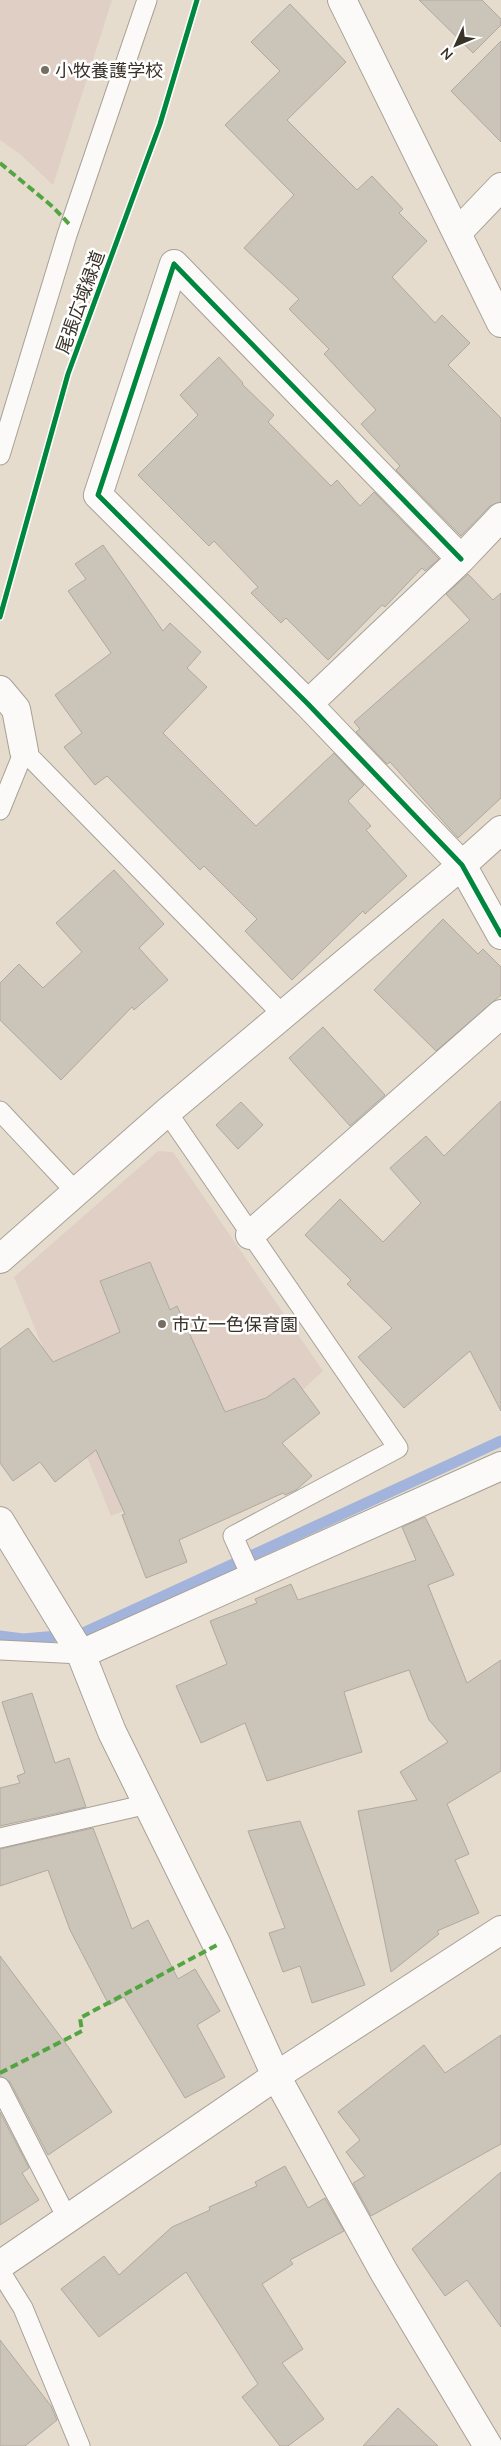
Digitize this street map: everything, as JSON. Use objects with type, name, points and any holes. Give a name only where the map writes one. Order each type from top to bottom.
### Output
[{"type":"street","points":[[342,0],[501,322]]},
{"type":"street","points":[[458,232],[501,187]]},
{"type":"street","points":[[460,559],[174,264],[98,494],[308,704],[462,865],[501,935]]},
{"type":"street","points":[[308,704],[460,559],[501,517]]},
{"type":"street","points":[[0,690],[16,709],[24,751]]},
{"type":"street","points":[[0,1260],[167,1112],[462,865],[501,830]]},
{"type":"street","points":[[250,1235],[501,1014]]},
{"type":"street","points":[[80,1654],[501,1466]]},
{"type":"street","points":[[0,1521],[80,1654],[112,1732],[217,1945],[276,2076],[384,2272],[488,2446]]},
{"type":"street","points":[[0,2265],[276,2076],[501,1930]]},
{"type":"lane","points":[[0,455],[67,235],[147,0]]},
{"type":"lane","points":[[0,810],[24,751],[282,1014]]},
{"type":"lane","points":[[0,1111],[76,1192]]},
{"type":"lane","points":[[167,1112],[398,1448],[233,1536],[252,1578]]},
{"type":"lane","points":[[0,1650],[80,1654]]},
{"type":"lane","points":[[0,1838],[148,1804]]},
{"type":"lane","points":[[0,2087],[67,2218]]},
{"type":"lane","points":[[0,2271],[23,2308],[80,2446]]},
{"type":"shaded area","name":"小牧養護学校","points":[[0,0],[112,0],[53,185],[20,154],[0,140]]},
{"type":"shaded area","name":"市立一色保育園","points":[[158,1151],[173,1152],[323,1371],[244,1444],[172,1491],[111,1516],[14,1277]]},
{"type":"building","points":[[419,0],[482,0],[501,19],[501,25],[473,53]]},
{"type":"building","points":[[290,4],[346,62],[287,120],[357,190],[372,176],[403,209],[399,213],[427,241],[392,277],[435,323],[442,315],[470,343],[448,365],[501,418],[501,502],[490,506],[461,536],[396,470],[400,466],[361,424],[376,410],[324,354],[329,349],[289,309],[299,299],[244,248],[294,195],[225,125],[280,71],[251,42]]},
{"type":"building","points":[[501,41],[501,142],[451,91]]},
{"type":"building","points":[[219,357],[242,384],[274,415],[268,422],[331,486],[337,480],[360,506],[374,492],[439,559],[425,571],[422,568],[385,607],[382,605],[328,660],[286,618],[281,623],[251,593],[258,587],[214,541],[209,546],[138,475],[198,415],[180,395]]},
{"type":"building","points":[[103,545],[163,631],[170,623],[201,652],[187,668],[207,687],[163,733],[256,826],[334,753],[364,785],[348,801],[371,826],[366,830],[407,876],[365,914],[363,911],[292,980],[245,931],[257,919],[204,866],[200,870],[107,776],[95,785],[64,747],[82,733],[55,695],[111,653],[68,591],[86,579],[75,564]]},
{"type":"building","points":[[468,574],[493,600],[501,593],[501,798],[458,838],[390,762],[387,764],[356,732],[360,729],[354,722],[470,620],[446,594]]},
{"type":"building","points":[[114,870],[164,924],[139,948],[168,980],[134,1010],[132,1007],[61,1080],[0,1020],[0,983],[19,964],[43,988],[82,952],[56,923]]},
{"type":"building","points":[[443,919],[478,954],[483,949],[501,967],[501,995],[436,1051],[374,990]]},
{"type":"building","points":[[323,1027],[385,1095],[350,1126],[289,1058]]},
{"type":"building","points":[[501,1101],[501,1411],[470,1351],[404,1408],[358,1357],[392,1328],[347,1284],[351,1280],[305,1235],[340,1199],[383,1242],[421,1203],[390,1168],[426,1136],[444,1156]]},
{"type":"building","points":[[241,1102],[263,1125],[238,1149],[216,1125]]},
{"type":"building","points":[[150,1262],[170,1310],[177,1306],[225,1412],[266,1398],[294,1378],[320,1413],[282,1443],[312,1476],[296,1490],[285,1495],[283,1493],[179,1540],[187,1562],[146,1578],[122,1515],[125,1514],[96,1450],[55,1482],[40,1462],[13,1481],[0,1463],[0,1349],[28,1328],[53,1362],[120,1332],[100,1281]]},
{"type":"building","points":[[425,1517],[454,1575],[428,1585],[467,1683],[501,1660],[501,1771],[447,1804],[469,1854],[455,1860],[479,1913],[437,1931],[439,1934],[391,1972],[358,1811],[417,1800],[400,1772],[448,1742],[429,1720],[409,1670],[344,1692],[362,1752],[267,1781],[245,1723],[201,1743],[176,1686],[227,1664],[210,1621],[257,1603],[255,1599],[291,1584],[298,1600],[416,1560],[402,1527]]},
{"type":"building","points":[[32,1693],[55,1763],[69,1758],[86,1807],[0,1826],[0,1788],[20,1783],[17,1776],[25,1773],[2,1702]]},
{"type":"building","points":[[300,1821],[365,1985],[312,2003],[300,1966],[283,1972],[269,1933],[285,1928],[248,1831]]},
{"type":"building","points":[[93,1828],[132,1929],[148,1920],[178,1979],[195,1969],[220,2011],[197,2025],[225,2077],[185,2098],[124,1997],[109,2005],[70,1930],[48,1870],[0,1886],[0,1849]]},
{"type":"building","points":[[0,1956],[69,2048],[112,2112],[48,2155],[10,2082],[0,2076]]},
{"type":"building","points":[[501,2035],[501,2144],[371,2216],[353,2183],[365,2176],[346,2152],[360,2140],[338,2112],[424,2045],[445,2073]]},
{"type":"building","points":[[0,2112],[29,2168],[22,2173],[39,2200],[0,2225]]},
{"type":"building","points":[[285,2166],[308,2208],[325,2198],[344,2231],[290,2260],[293,2264],[262,2284],[303,2349],[282,2363],[324,2419],[288,2446],[280,2446],[242,2397],[258,2384],[186,2272],[99,2337],[61,2289],[104,2256],[119,2275],[172,2227],[210,2210],[209,2207],[257,2186],[255,2182]]},
{"type":"building","points":[[501,2172],[501,2327],[467,2280],[445,2296],[412,2249]]},
{"type":"building","points":[[0,2340],[51,2406],[57,2420],[25,2446],[0,2446]]},
{"type":"building","points":[[398,2408],[438,2446],[363,2446]]},
{"type":"waterway","points":[[0,1636],[23,1639],[81,1634],[501,1441]]},
{"type":"marked path","points":[[0,163],[53,207],[70,225]]},
{"type":"marked path","points":[[0,2073],[82,2031],[80,2018],[217,1945]]},
{"type":"cycle path","name":"尾張広域緑道","points":[[0,617],[68,374],[160,124],[197,0]]},
{"type":"cycle path","points":[[461,559],[174,264],[98,495],[308,704],[462,865],[501,935]]},
{"type":"place","name":"小牧養護学校","points":[[45,70]]},
{"type":"place","name":"市立一色保育園","points":[[162,1324]]}]
